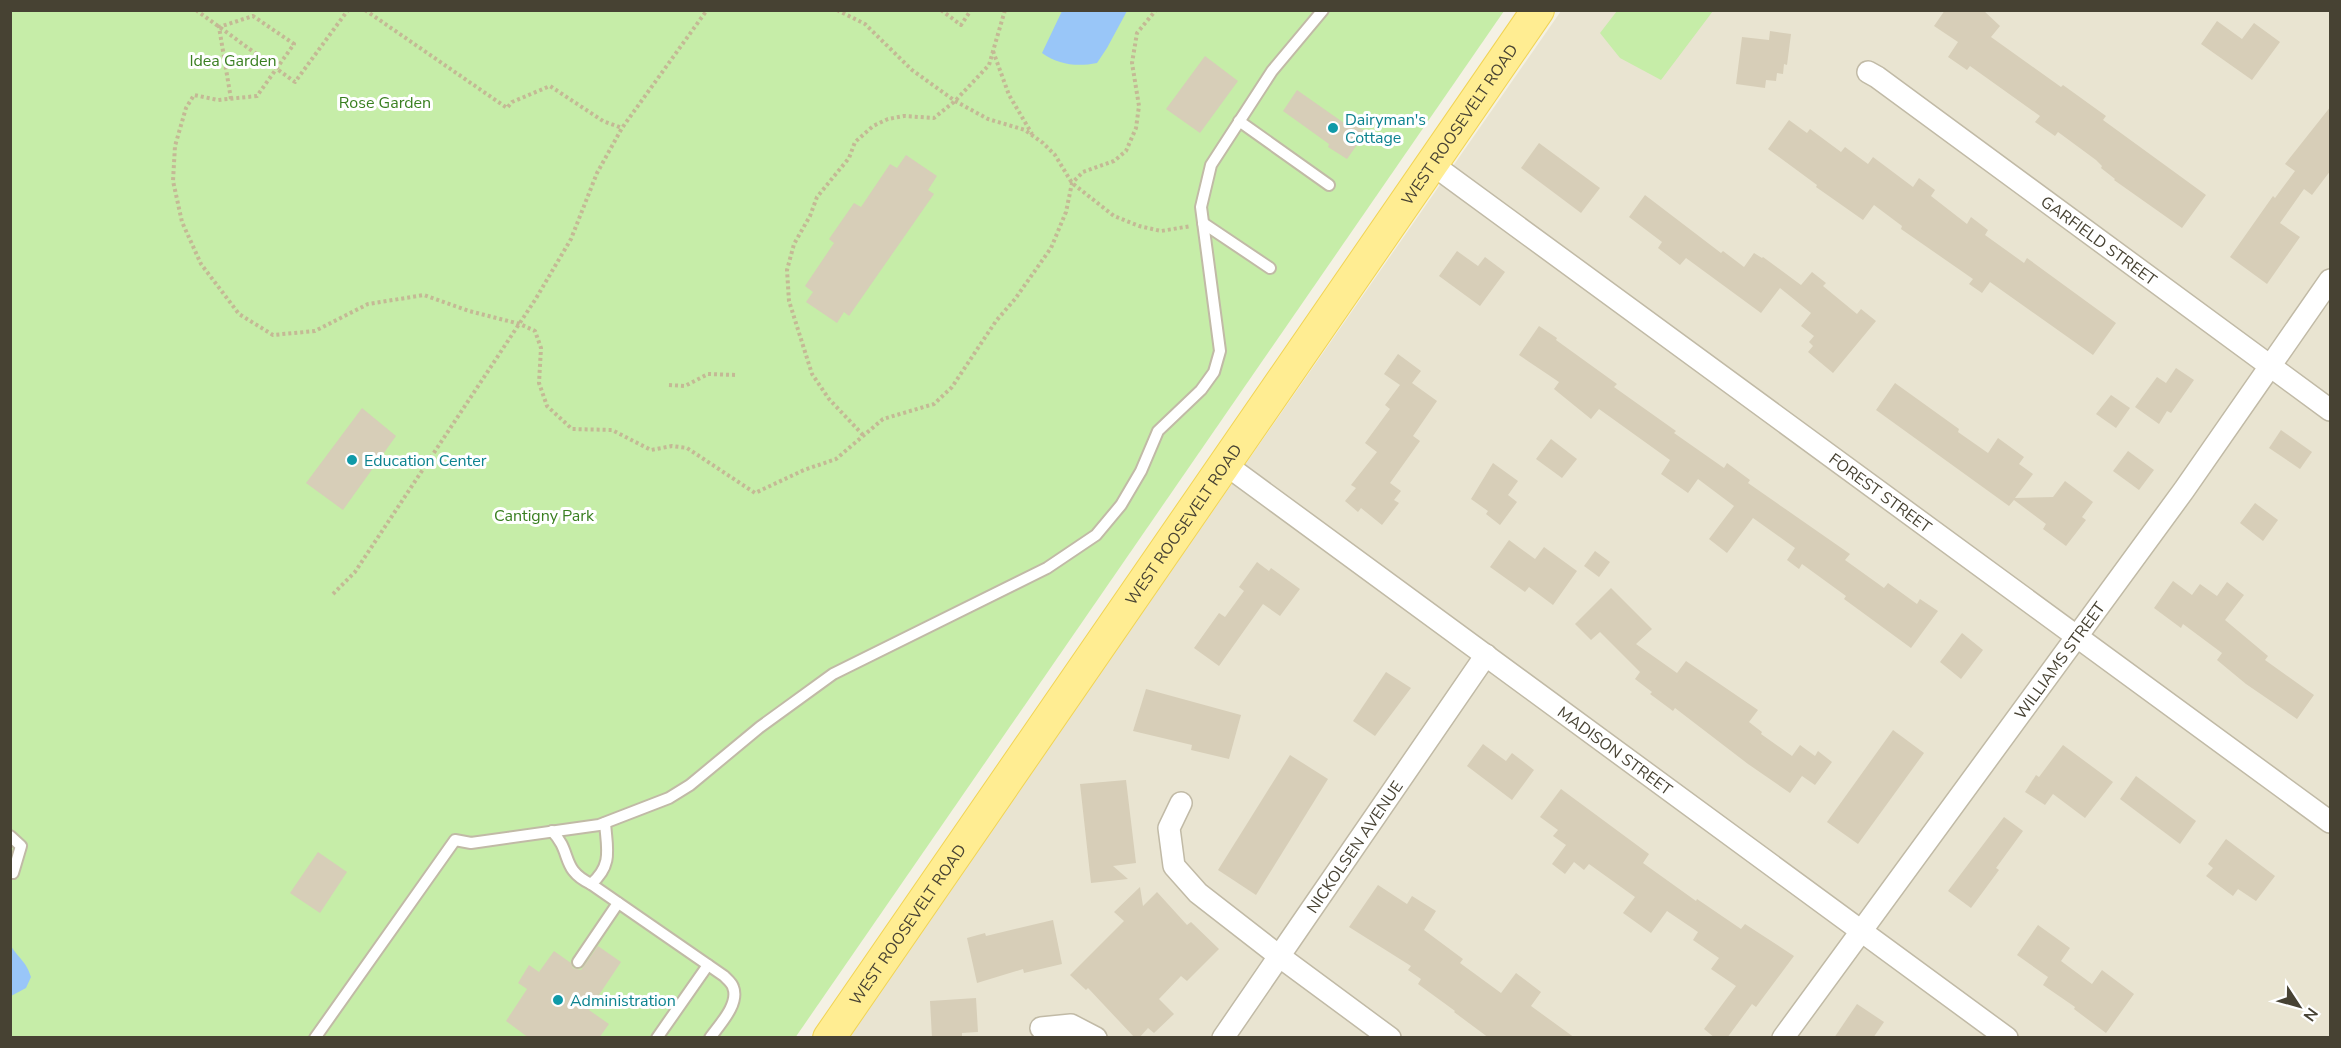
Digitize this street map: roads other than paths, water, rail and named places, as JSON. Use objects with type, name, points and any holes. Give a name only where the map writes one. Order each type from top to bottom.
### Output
[{"type":"main road","name":"WEST ROOSEVELT ROAD","points":[[829,1038],[1538,10]]},
{"type":"street","name":"GARFIELD STREET","points":[[1868,72],[2331,410]]},
{"type":"street","name":"FOREST STREET","points":[[1432,164],[2331,822]]},
{"type":"street","name":"WILLIAMS STREET","points":[[1783,1038],[2184,489],[2331,280]]},
{"type":"street","name":"MADISON STREET","points":[[1225,464],[2007,1038]]},
{"type":"street","name":"NICKOLSEN AVENUE","points":[[1223,1038],[1486,656]]},
{"type":"street","points":[[1181,803],[1169,828],[1174,866],[1198,893],[1390,1038]]},
{"type":"street","points":[[1041,1028],[1071,1025],[1096,1038]]},
{"type":"lane","points":[[315,1038],[454,840],[471,843],[605,823],[669,798],[690,785],[760,727],[833,674],[1047,567],[1096,535],[1126,496],[1141,471],[1158,431],[1201,390],[1215,372],[1220,351],[1201,207],[1211,165],[1272,70],[1323,10]]},
{"type":"lane","points":[[1239,121],[1329,185]]},
{"type":"lane","points":[[1203,222],[1270,268]]},
{"type":"lane","points":[[591,884],[600,876],[605,867],[608,842],[605,823]]},
{"type":"lane","points":[[552,831],[562,841],[570,868],[578,878],[591,884],[724,976],[733,986],[735,996],[732,1007],[710,1038]]},
{"type":"lane","points":[[10,836],[21,846],[13,873]]},
{"type":"lane","points":[[578,962],[618,903]]},
{"type":"lane","points":[[657,1038],[708,965]]},
{"type":"water","points":[[1062,10],[1127,11],[1097,63],[1082,65],[1068,64],[1042,53]]},
{"type":"water","points":[[11,946],[25,964],[31,977],[26,988],[11,996]]},
{"type":"place","name":"Dairyman's Cottage","points":[[1333,128]]},
{"type":"place","name":"Education Center","points":[[352,460]]},
{"type":"place","name":"Administration","points":[[558,1000]]},
{"type":"park label","name":"Idea Garden","points":[[233,60]]},
{"type":"park label","name":"Rose Garden","points":[[385,102]]},
{"type":"park label","name":"Cantigny Park","points":[[544,515]]}]
